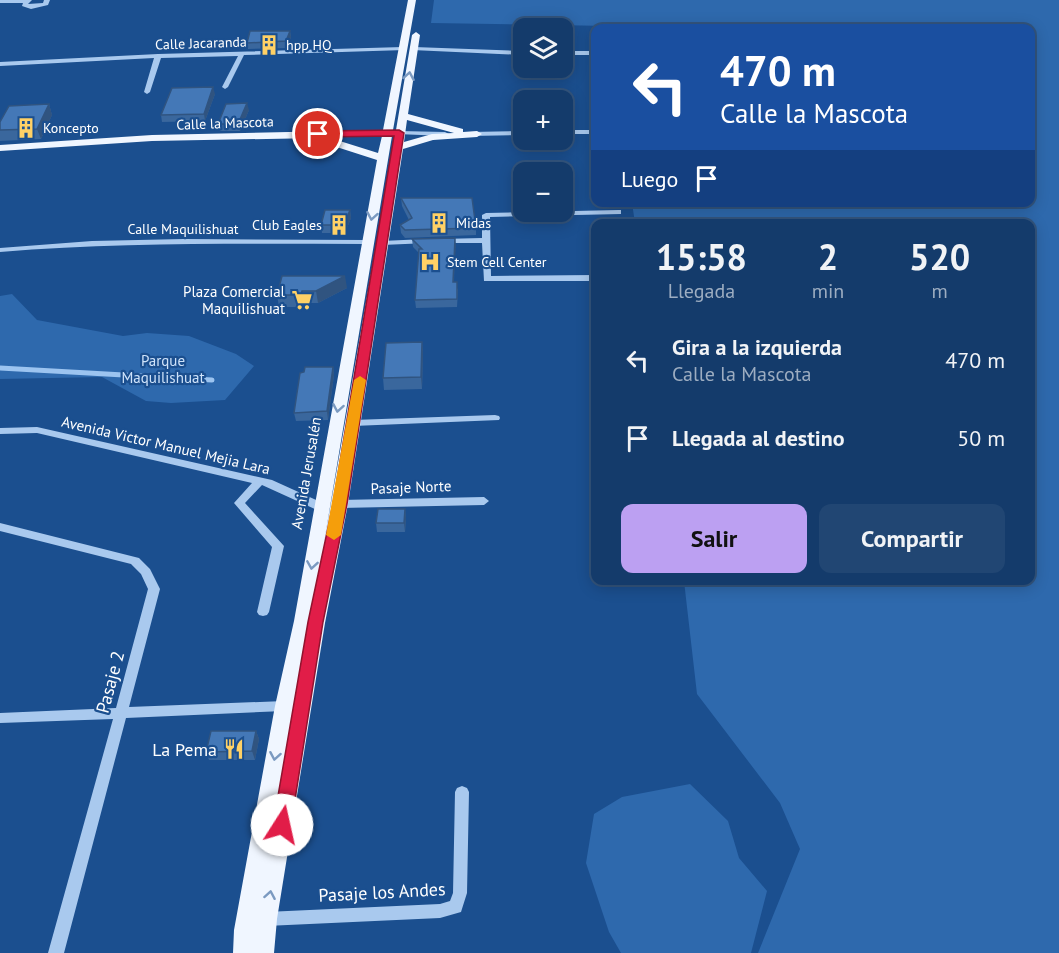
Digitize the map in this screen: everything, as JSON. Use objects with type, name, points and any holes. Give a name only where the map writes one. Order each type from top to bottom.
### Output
[{"type":"main road","name":"Avenida Jerusalén","points":[[240,953],[284,706],[303,621],[321,507],[375,242],[412,0]]},
{"type":"main road","name":"Avenida Jerusalén","points":[[263,953],[266,919],[316,622],[340,504],[353,423],[375,242],[382,158],[402,115],[418,26]]},
{"type":"main road","points":[[402,115],[477,134]]},
{"type":"main road","name":"Calle la Mascota","points":[[0,148],[152,138],[393,133],[432,137],[477,134]]},
{"type":"main road","points":[[295,134],[328,140],[382,158]]},
{"type":"street","points":[[28,0],[24,5],[31,7],[43,5],[47,0]]},
{"type":"street","points":[[0,1],[28,0]]},
{"type":"street","name":"Calle Jacaranda","points":[[0,64],[158,56],[404,49]]},
{"type":"street","points":[[414,49],[513,53]]},
{"type":"street","points":[[225,87],[242,53]]},
{"type":"street","points":[[573,53],[591,53]]},
{"type":"street","points":[[147,92],[158,56]]},
{"type":"street","points":[[573,132],[591,132]]},
{"type":"street","points":[[477,134],[513,133]]},
{"type":"street","points":[[591,278],[487,279],[486,215],[618,212]]},
{"type":"street","name":"Calle Maquilishuat","points":[[0,250],[115,243],[486,240]]},
{"type":"street","points":[[353,423],[495,418]]},
{"type":"street","name":"Avenida Victor Manuel Mejia Lara","points":[[0,431],[37,430],[272,484],[321,507]]},
{"type":"street","points":[[260,482],[239,503],[278,546],[263,612]]},
{"type":"street","name":"Pasaje Norte","points":[[340,504],[484,501]]},
{"type":"street","name":"Pasaje 2","points":[[0,527],[135,561],[146,572],[154,589],[56,953]]},
{"type":"street","points":[[0,718],[284,706]]},
{"type":"street","name":"Pasaje los Andes","points":[[266,919],[440,911],[456,907],[460,892],[462,792]]},
{"type":"green space","points":[[434,0],[1059,0],[1059,953],[758,953],[800,849],[780,803],[697,694],[684,585],[1035,585],[1035,219],[634,219],[633,207],[1035,207],[1035,24],[591,26],[573,25],[573,18],[513,18],[513,24],[431,23]]},
{"type":"green space","name":"Parque Maquilishuat","points":[[12,294],[37,320],[123,336],[147,333],[189,336],[236,354],[254,366],[225,400],[171,403],[146,401],[102,377],[0,379],[0,296]]},
{"type":"green space","points":[[690,784],[728,821],[739,858],[767,891],[751,953],[621,953],[609,932],[586,863],[594,814],[622,797]]},
{"type":"building","points":[[250,31],[290,31],[286,41],[247,43]]},
{"type":"building","points":[[213,87],[204,114],[161,115],[172,88]]},
{"type":"building","points":[[247,103],[238,124],[218,124],[226,104]]},
{"type":"building","points":[[49,104],[37,129],[0,130],[0,122],[9,106]]},
{"type":"building","points":[[401,198],[472,198],[476,228],[405,230],[400,225],[412,218]]},
{"type":"building","points":[[325,210],[350,210],[344,225],[321,225]]},
{"type":"building","points":[[455,238],[453,282],[457,282],[457,299],[415,300],[419,249],[422,249],[412,239]]},
{"type":"building","points":[[282,276],[345,276],[316,291],[302,291],[301,295],[277,295]]},
{"type":"building","points":[[422,342],[421,377],[383,378],[386,343]]},
{"type":"building","points":[[305,367],[333,367],[327,411],[294,413],[300,373],[304,372]]},
{"type":"building","points":[[378,509],[405,509],[404,523],[376,523]]},
{"type":"building","points":[[211,731],[256,731],[252,751],[206,752]]},
{"type":"waterway","points":[[0,368],[212,380]]},
{"type":"slow traffic","points":[[334,535],[360,380]]},
{"type":"place","name":"hpp HQ","points":[[269,45]]},
{"type":"place","name":"Koncepto","points":[[26,128]]},
{"type":"place","name":"Midas","points":[[439,223]]},
{"type":"place","name":"Club Eagles","points":[[339,225]]},
{"type":"place","name":"Stem Cell Center","points":[[430,262]]},
{"type":"place","name":"Plaza Comercial Maquilishuat","points":[[302,300]]},
{"type":"place","name":"La Pema","points":[[234,749]]},
{"type":"route","points":[[282,825],[316,622],[340,504],[399,133],[318,134]]}]
